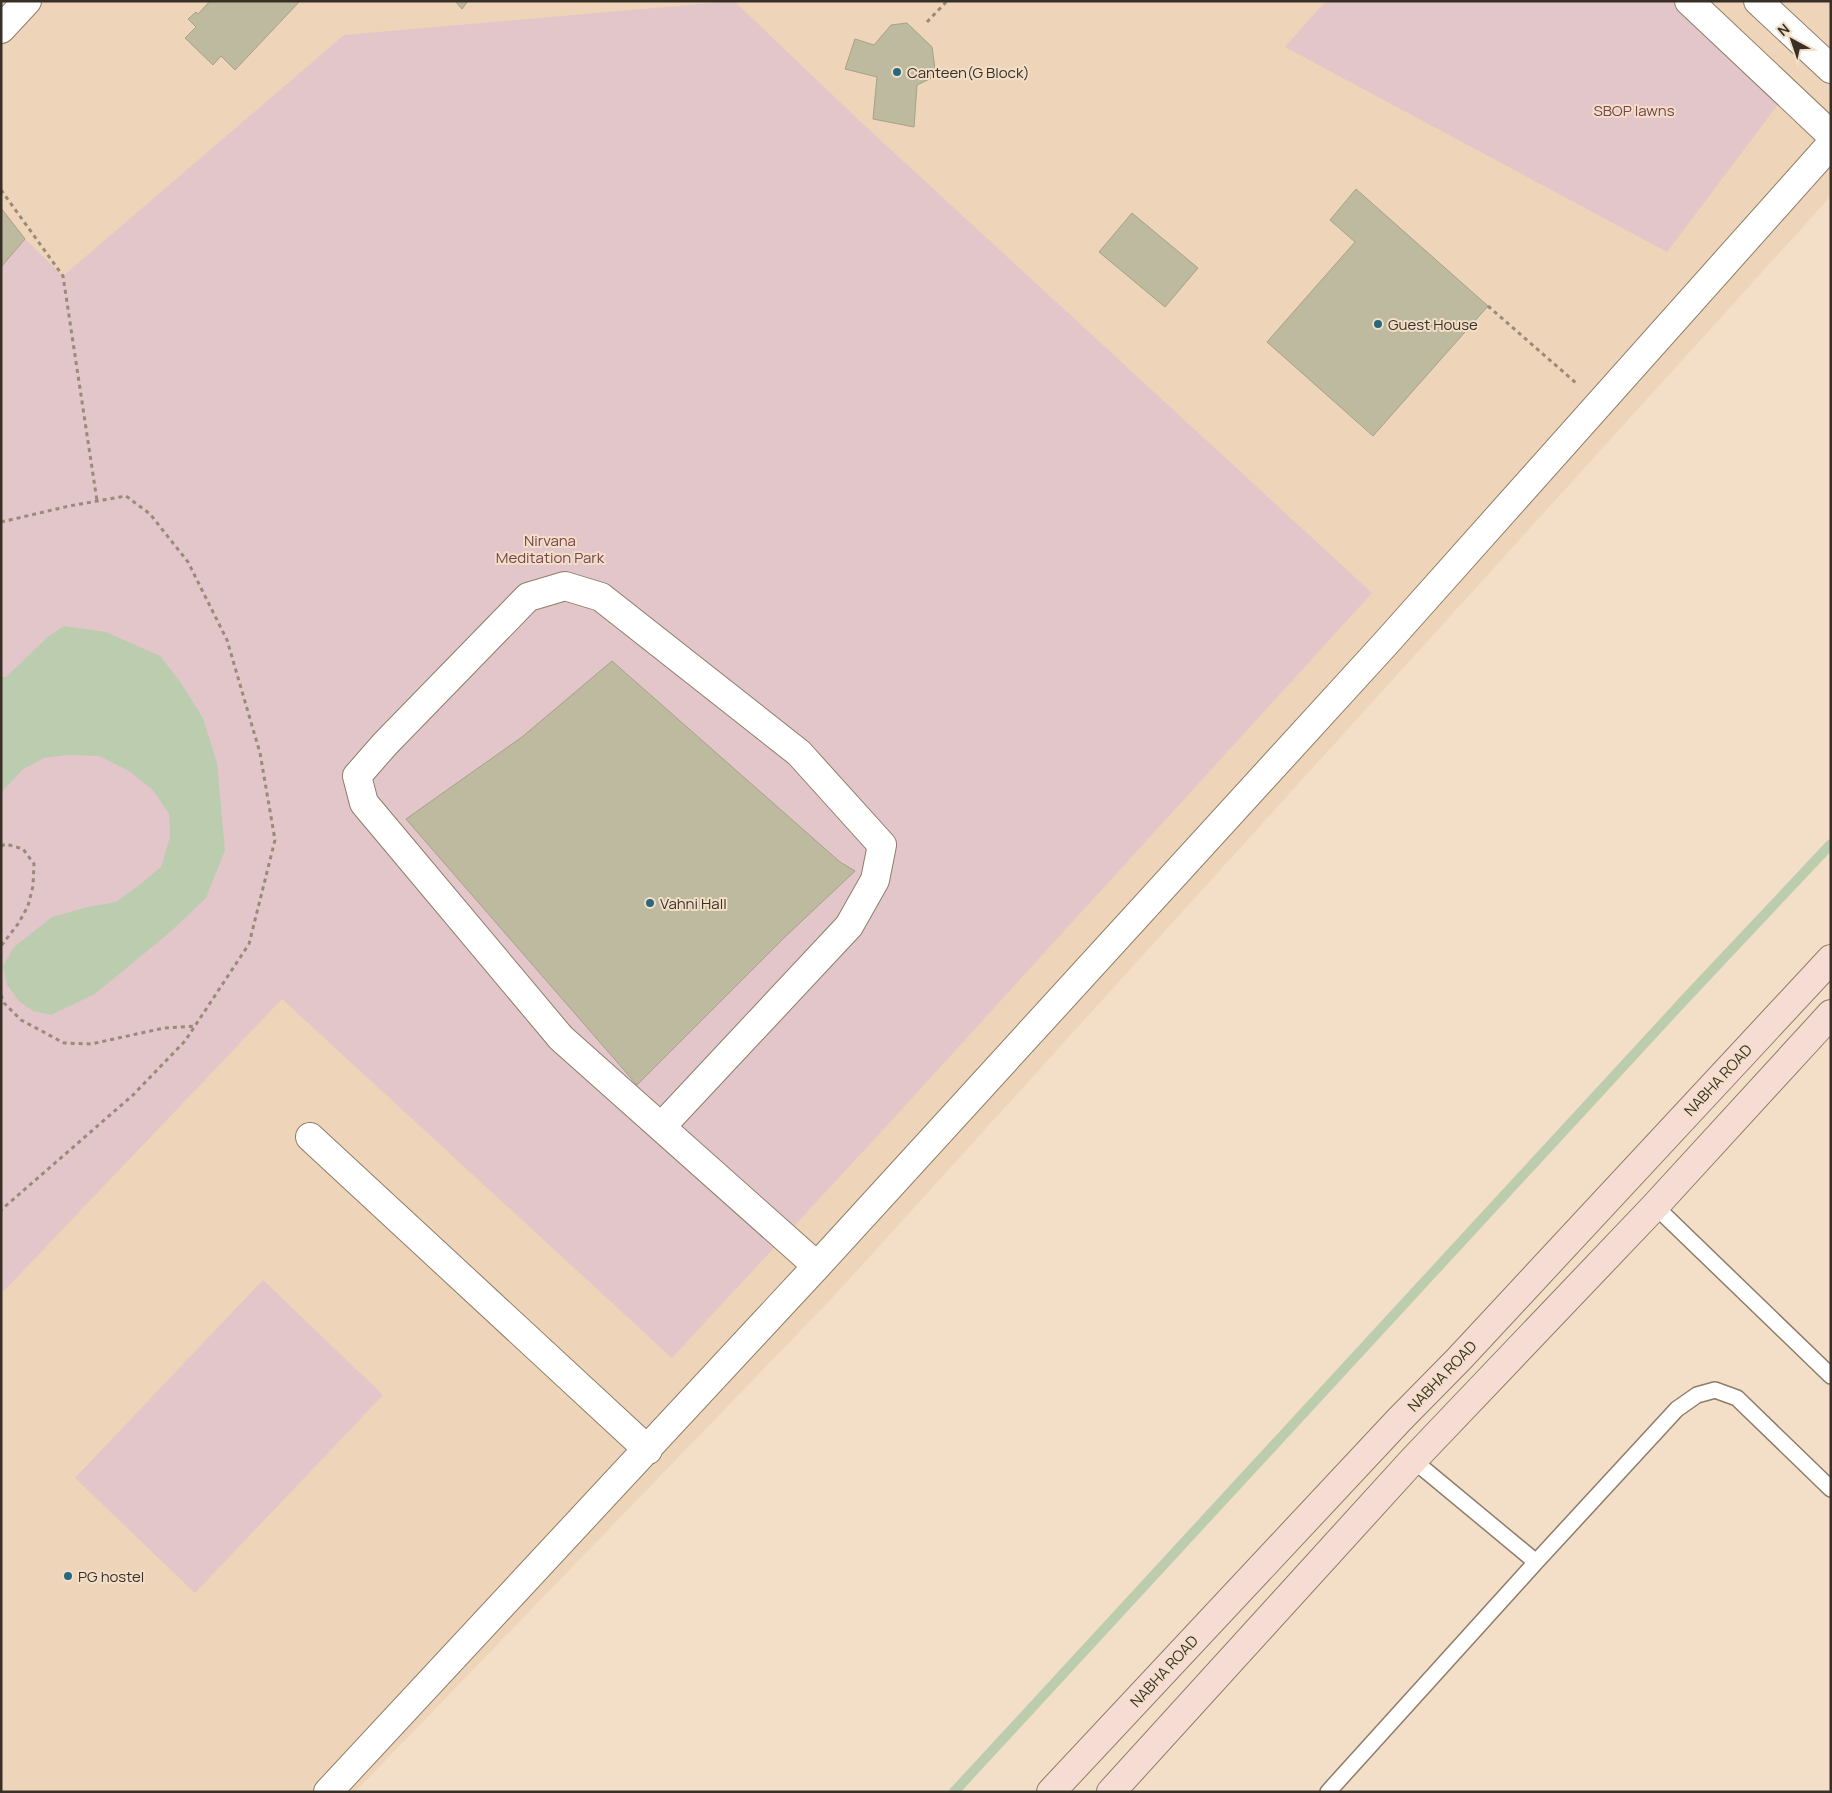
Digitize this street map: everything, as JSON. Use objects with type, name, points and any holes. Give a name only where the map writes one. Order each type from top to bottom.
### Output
[{"type":"main road","name":"NABHA ROAD","points":[[1052,1792],[1386,1434],[1459,1359],[1831,959]]},
{"type":"main road","points":[[1111,1792],[1413,1460],[1655,1206],[1831,1014]]},
{"type":"street","points":[[1,29],[27,1]]},
{"type":"street","points":[[1689,1],[1831,135]]},
{"type":"street","points":[[1758,1],[1831,69]]},
{"type":"street","points":[[328,1792],[648,1450],[1386,643],[1831,144]]},
{"type":"street","points":[[661,1127],[849,926],[875,880],[882,845],[799,753],[601,597],[565,586],[528,597],[385,744],[357,776],[364,803],[561,1038],[817,1266]]},
{"type":"street","points":[[310,1137],[648,1450]]},
{"type":"lane","points":[[1655,1206],[1831,1376]]},
{"type":"lane","points":[[1328,1792],[1536,1562],[1677,1410],[1697,1395],[1715,1390],[1737,1398],[1831,1488]]},
{"type":"lane","points":[[1413,1460],[1536,1562]]},
{"type":"path","points":[[927,22],[947,1]]},
{"type":"path","points":[[1,190],[63,276],[97,501]]},
{"type":"path","points":[[1488,306],[1599,404]]},
{"type":"path","points":[[1,522],[69,506],[126,496],[150,514],[188,562],[227,640],[260,753],[275,840],[249,944],[186,1042],[133,1095],[1,1210]]},
{"type":"path","points":[[1,846],[6,844],[23,848],[34,864],[33,886],[28,906],[18,924],[1,946]]},
{"type":"path","points":[[1,995],[4,1003],[21,1020],[64,1043],[91,1044],[164,1028],[196,1026]]},
{"type":"shaded area","points":[[1,1],[1831,1],[1831,196],[835,1295],[355,1792],[1,1792]]},
{"type":"shaded area","points":[[64,626],[106,632],[160,656],[181,683],[203,718],[217,763],[225,850],[206,898],[170,932],[95,994],[51,1015],[33,1011],[19,1001],[7,985],[3,966],[14,947],[52,917],[88,907],[116,902],[161,867],[170,837],[169,814],[153,790],[129,771],[99,756],[68,755],[44,758],[22,770],[1,793],[1,677],[6,677],[50,635]]},
{"type":"green space","name":"Nirvana Meditation Park","points":[[734,1],[864,125],[1372,593],[892,1120],[672,1358],[282,999],[1,1294],[1,267],[25,239],[63,276],[344,35]]},
{"type":"green space","name":"SBOP lawns","points":[[1326,1],[1676,1],[1782,99],[1667,252],[1285,47]]},
{"type":"green space","points":[[263,1280],[383,1395],[195,1593],[75,1478]]},
{"type":"building","points":[[210,1],[300,1],[235,70],[221,56],[213,65],[185,38],[196,27],[188,19],[196,12],[198,14]]},
{"type":"building","points":[[455,1],[468,1],[462,9]]},
{"type":"building","name":"Canteen(G Block)","points":[[907,23],[932,47],[936,76],[917,85],[914,127],[873,119],[877,77],[845,69],[855,39],[874,45],[891,25]]},
{"type":"building","name":"Guest House","points":[[1356,189],[1488,306],[1373,436],[1267,342],[1355,242],[1330,220]]},
{"type":"building","points":[[1,208],[25,239],[1,267]]},
{"type":"building","points":[[1132,213],[1198,268],[1165,307],[1099,252]]},
{"type":"building","name":"Vahni Hall","points":[[612,661],[840,862],[855,871],[787,935],[637,1085],[406,819],[522,737]]},
{"type":"waterway","points":[[954,1792],[1687,997],[1831,844]]},
{"type":"place","name":"Canteen(G Block)","points":[[897,72]]},
{"type":"place","name":"Guest House","points":[[1378,324]]},
{"type":"place","name":"Vahni Hall","points":[[650,903]]},
{"type":"place","name":"PG hostel","points":[[68,1576]]}]
